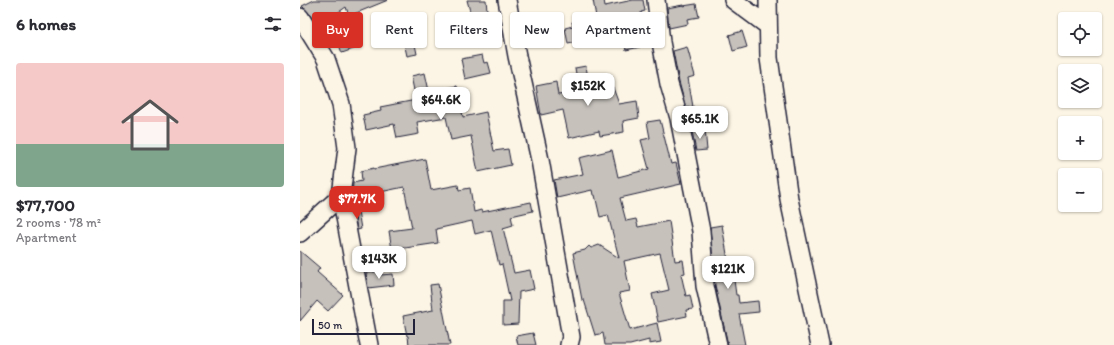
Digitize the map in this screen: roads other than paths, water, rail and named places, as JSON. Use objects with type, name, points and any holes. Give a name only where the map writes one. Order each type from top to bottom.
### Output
[{"type":"street","points":[[506,0],[541,167],[572,336],[569,345]]},
{"type":"street","points":[[656,0],[661,42],[669,84],[679,118],[701,231],[705,286],[718,345]]},
{"type":"street","points":[[733,0],[768,26]]},
{"type":"street","points":[[768,0],[769,58],[789,199],[820,345]]},
{"type":"street","points":[[300,17],[326,59],[341,104],[347,148],[341,196],[369,345]]},
{"type":"street","points":[[300,232],[341,196]]}]
